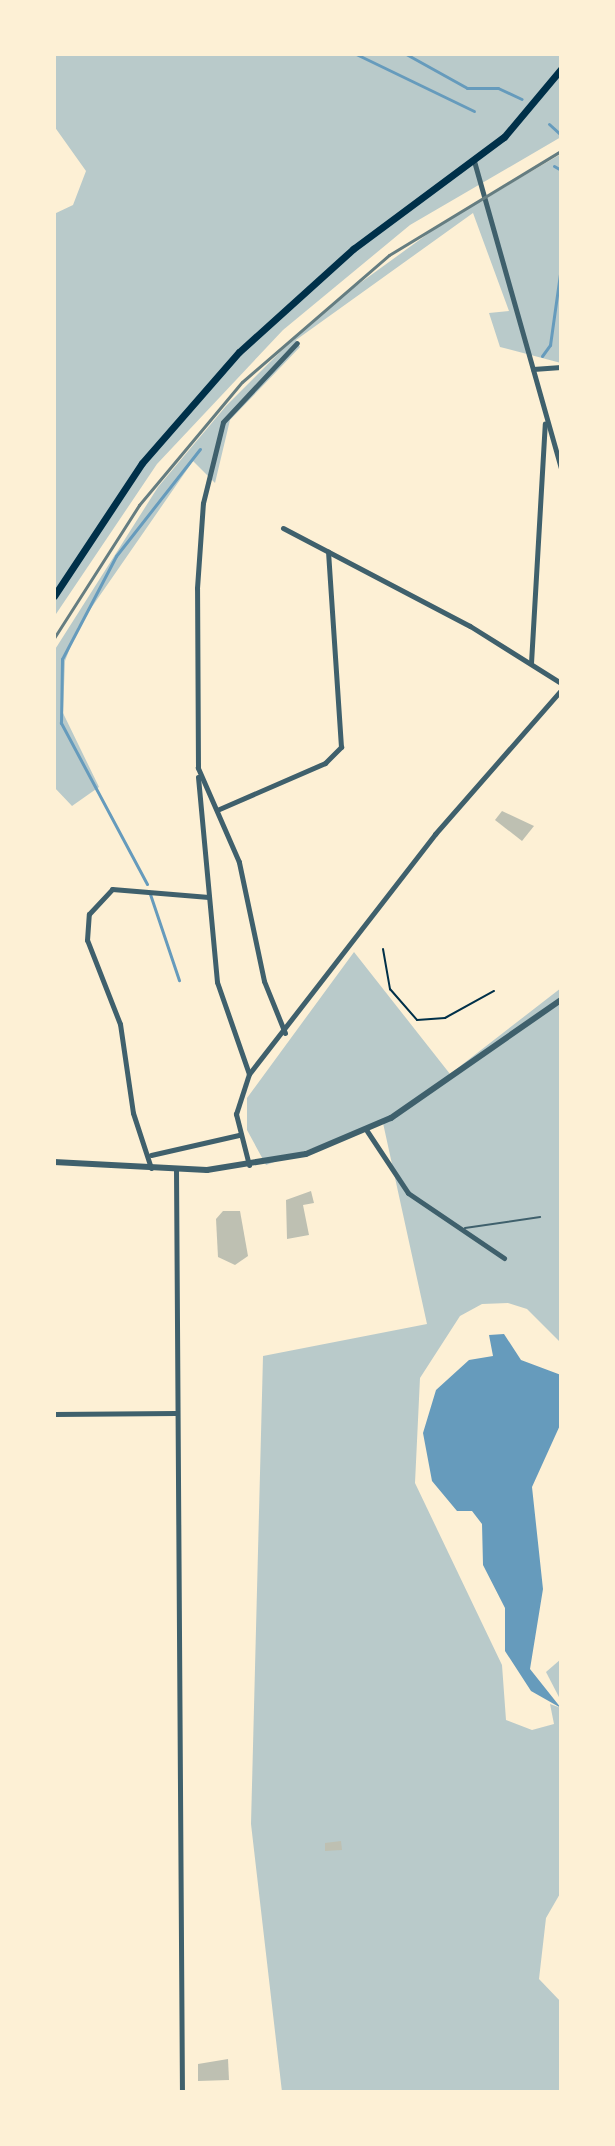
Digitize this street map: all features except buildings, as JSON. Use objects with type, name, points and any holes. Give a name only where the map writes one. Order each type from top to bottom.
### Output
[{"type":"main road","points":[[54,596],[142,463],[239,352],[353,249],[474,161],[524,118],[561,69]]},
{"type":"street","points":[[474,161],[561,469]]},
{"type":"street","points":[[249,1074],[222,1010],[209,897],[198,768],[199,548],[217,439],[246,391],[297,343]]},
{"type":"street","points":[[533,369],[561,367]]},
{"type":"street","points":[[531,663],[546,418]]},
{"type":"street","points":[[283,528],[531,663],[561,683]]},
{"type":"street","points":[[217,810],[325,763],[341,747],[328,551]]},
{"type":"street","points":[[250,1166],[239,1135],[236,1114],[249,1074],[285,1033],[435,834],[561,690]]},
{"type":"street","points":[[198,768],[242,872],[264,981],[285,1033]]},
{"type":"street","points":[[151,1168],[151,1155],[133,1113],[120,1024],[87,940],[89,914],[112,889],[209,897]]},
{"type":"street","points":[[54,1162],[176,1169],[250,1166],[367,1131],[561,1000]]},
{"type":"street","points":[[367,1131],[408,1193],[456,1230],[504,1258]]},
{"type":"street","points":[[151,1155],[239,1135]]},
{"type":"street","points":[[176,1169],[182,2092]]},
{"type":"street","points":[[54,1414],[176,1413]]},
{"type":"lane","points":[[456,1230],[540,1217]]},
{"type":"path","points":[[383,949],[390,989],[417,1020],[445,1018],[494,991]]},
{"type":"shaded area","points":[[54,54],[561,54],[561,137],[410,225],[283,330],[157,464],[54,617],[54,214],[73,205],[86,171],[54,126]]},
{"type":"shaded area","points":[[561,154],[561,363],[500,347],[489,313],[509,311],[473,213],[296,340],[300,347],[230,420],[215,483],[193,461],[78,627],[65,661],[63,713],[99,787],[72,806],[54,787],[54,651],[158,487],[226,406],[293,339],[349,291],[440,225]]},
{"type":"shaded area","points":[[354,952],[450,1074],[561,988],[561,1343],[527,1309],[508,1303],[482,1304],[460,1316],[420,1378],[415,1483],[502,1665],[506,1720],[532,1730],[554,1724],[550,1704],[561,1708],[561,1892],[546,1918],[539,1979],[561,2002],[561,2092],[282,2092],[251,1824],[263,1356],[427,1324],[383,1123],[266,1165],[247,1130],[247,1098]]},
{"type":"shaded area","points":[[561,1659],[561,1701],[546,1672]]},
{"type":"water","points":[[504,1334],[521,1360],[561,1375],[561,1423],[532,1487],[543,1589],[530,1669],[561,1708],[531,1691],[505,1651],[505,1608],[483,1565],[482,1524],[472,1511],[457,1511],[432,1481],[423,1433],[436,1390],[469,1360],[493,1356],[489,1335]]},
{"type":"waterway","points":[[356,54],[474,111]]},
{"type":"waterway","points":[[406,54],[467,88],[498,88],[522,99]]},
{"type":"waterway","points":[[549,124],[560,134]]},
{"type":"waterway","points":[[554,166],[561,170]]},
{"type":"waterway","points":[[542,356],[550,345],[561,267]]},
{"type":"waterway","points":[[147,884],[61,723],[62,659],[116,556],[200,449]]},
{"type":"waterway","points":[[150,894],[179,980]]},
{"type":"railway","points":[[54,638],[139,505],[242,382],[389,255],[561,151]]}]
